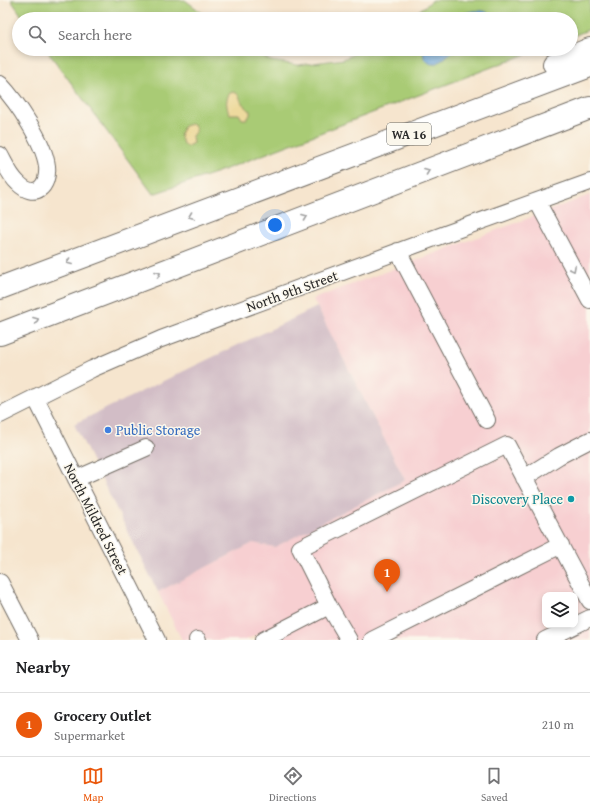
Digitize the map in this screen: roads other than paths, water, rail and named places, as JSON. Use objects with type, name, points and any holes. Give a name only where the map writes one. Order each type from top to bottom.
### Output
[{"type":"highway","points":[[578,54],[590,49]]},
{"type":"highway","points":[[228,202],[573,56]]},
{"type":"highway","name":"WA 16","points":[[0,288],[590,66]]},
{"type":"highway","points":[[0,334],[590,108]]},
{"type":"street","points":[[0,84],[16,103],[41,146],[47,169],[44,186],[36,191],[19,185],[0,155]]},
{"type":"street","name":"North 9th Street","points":[[0,414],[92,369],[161,340],[590,182]]},
{"type":"street","points":[[537,201],[590,300]]},
{"type":"street","points":[[398,252],[487,420]]},
{"type":"street","name":"North Mildred Street","points":[[35,397],[157,640]]},
{"type":"street","points":[[524,478],[559,456],[590,440]]},
{"type":"street","points":[[349,640],[329,606],[300,548],[507,445],[590,601]]},
{"type":"street","points":[[76,479],[146,448]]},
{"type":"street","points":[[372,640],[561,545]]},
{"type":"street","points":[[0,582],[30,640]]},
{"type":"street","points":[[263,640],[329,606]]},
{"type":"street","points":[[545,640],[590,618]]},
{"type":"water","points":[[482,11],[487,12],[469,12]]},
{"type":"water","points":[[424,56],[447,56],[440,62],[433,64],[425,59]]},
{"type":"place","name":"Public Storage","points":[[108,430]]},
{"type":"place","name":"Discovery Place","points":[[571,499]]},
{"type":"place","name":"Grocery Outlet","points":[[387,592]]}]
